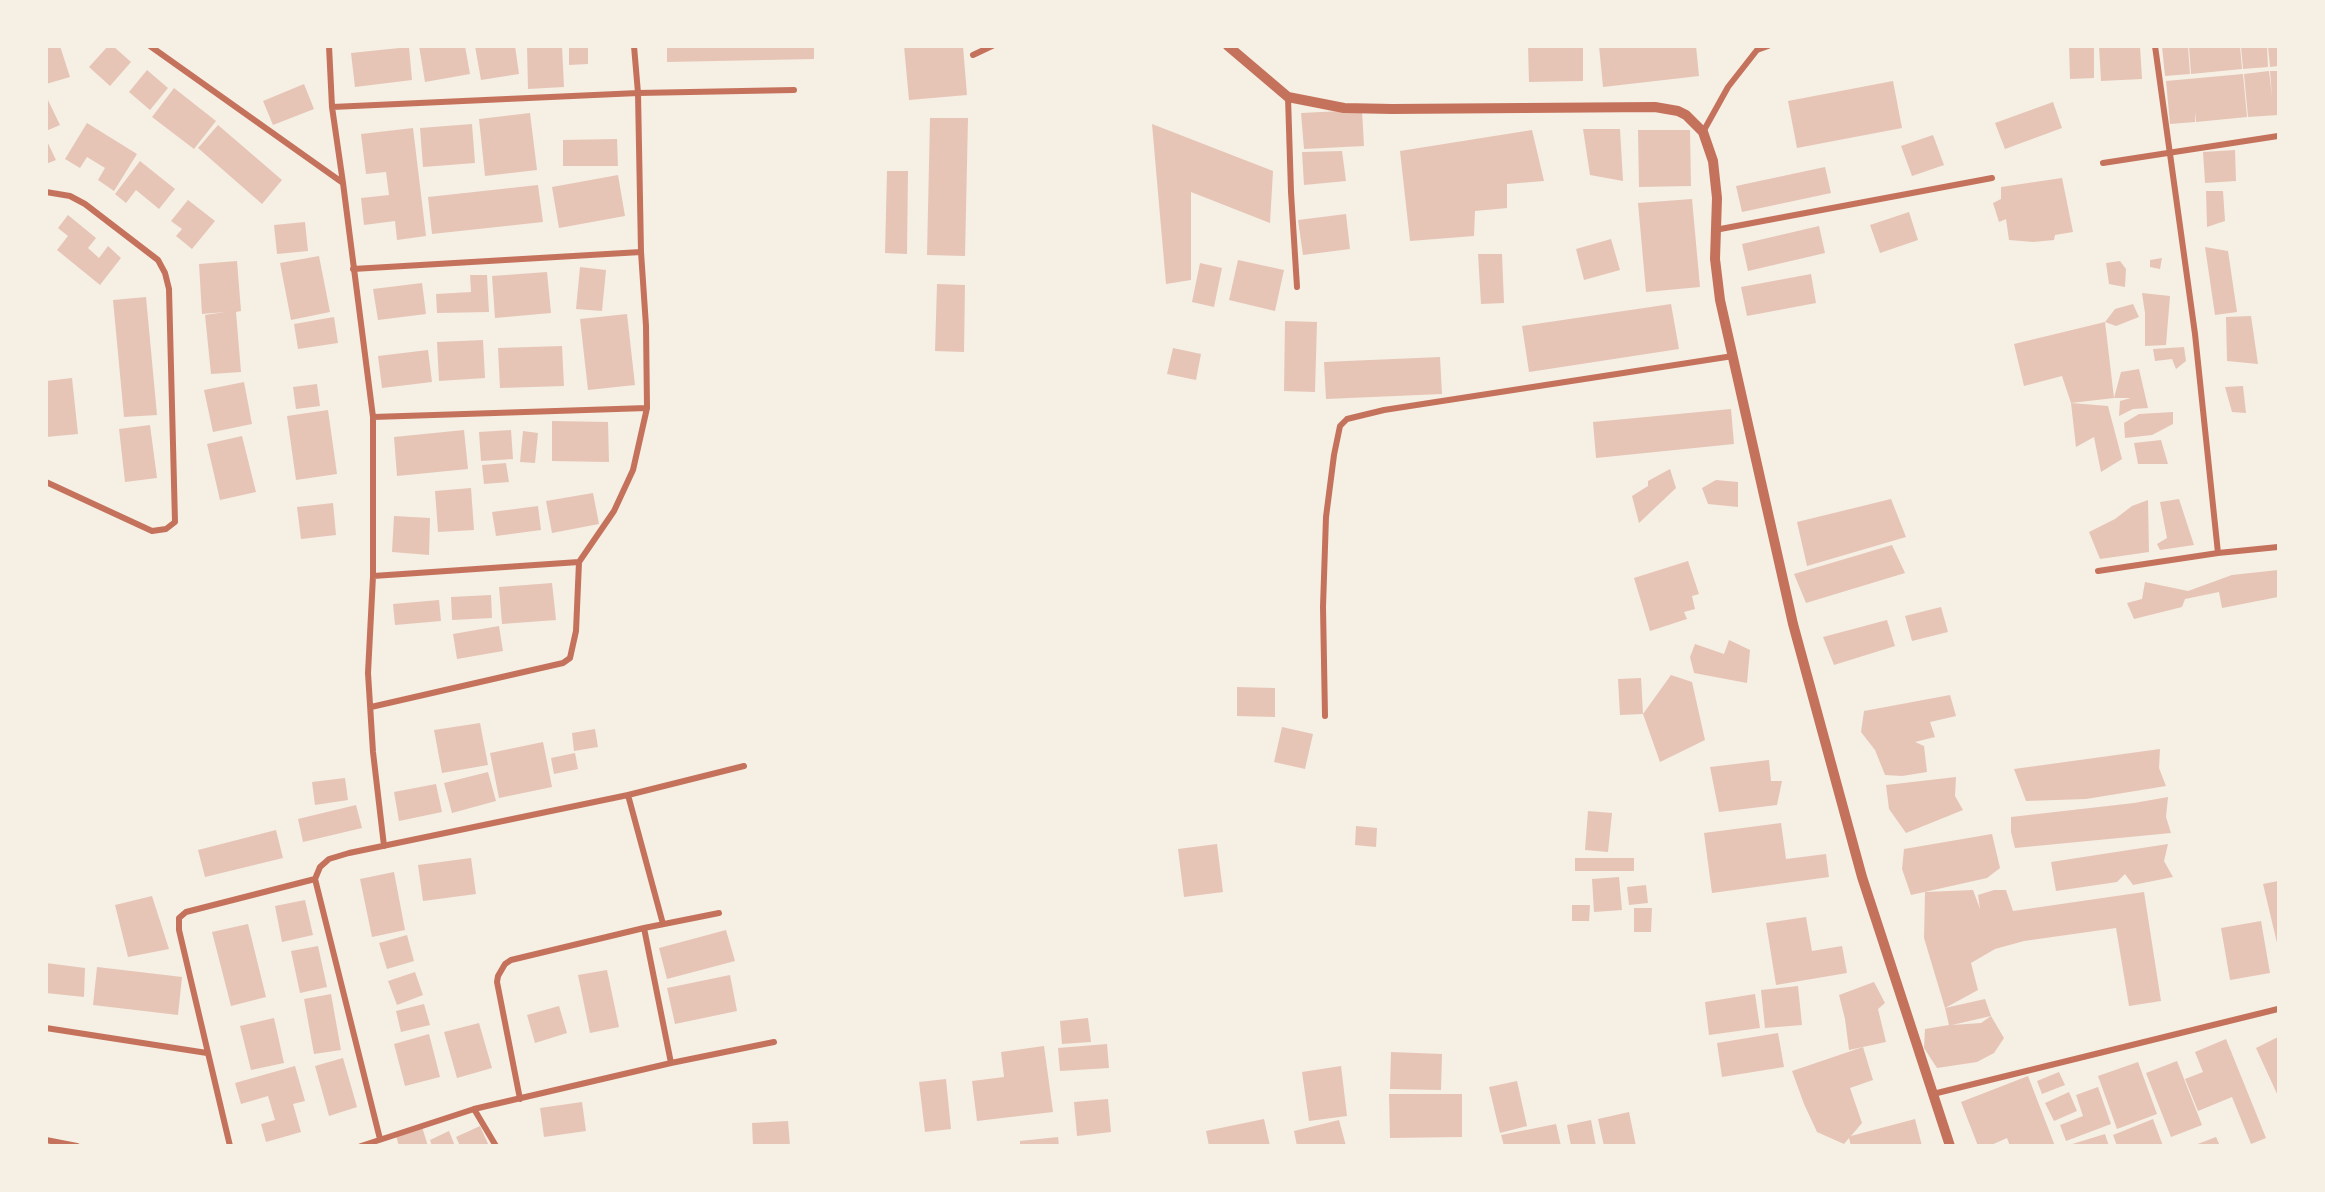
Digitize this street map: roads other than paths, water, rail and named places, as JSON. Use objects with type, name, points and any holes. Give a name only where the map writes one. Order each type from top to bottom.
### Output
[{"type":"street","points":[[150,46],[343,183]]},
{"type":"street","points":[[329,46],[332,107],[373,417],[373,576],[368,673],[373,752],[384,846]]},
{"type":"street","points":[[371,706],[563,663],[570,658],[573,650],[579,562],[614,511],[633,470],[646,408],[646,326],[641,252],[638,93],[634,46]]},
{"type":"street","points":[[973,55],[992,46]]},
{"type":"street","points":[[1228,46],[1288,97],[1344,108],[1392,110],[1655,106],[1686,115],[1703,132],[1713,161],[1717,198],[1714,231],[1720,300],[1793,624],[1862,877],[1950,1146]]},
{"type":"street","points":[[1703,132],[1728,87],[1757,48],[1768,46]]},
{"type":"street","points":[[2155,46],[2195,334],[2218,553]]},
{"type":"street","points":[[332,107],[638,93],[794,90]]},
{"type":"street","points":[[1288,97],[1297,287]]},
{"type":"street","points":[[2103,163],[2278,136]]},
{"type":"street","points":[[1714,231],[1992,178]]},
{"type":"street","points":[[46,192],[70,196],[85,204],[158,260],[165,273],[169,289],[175,522],[166,529],[152,531],[46,482]]},
{"type":"street","points":[[353,269],[641,252]]},
{"type":"street","points":[[1325,716],[1323,607],[1326,516],[1340,426],[1347,419],[1384,410],[1733,356]]},
{"type":"street","points":[[373,417],[646,408]]},
{"type":"street","points":[[2098,571],[2218,553],[2278,547]]},
{"type":"street","points":[[373,576],[579,562]]},
{"type":"street","points":[[380,1139],[315,879],[320,867],[329,860],[384,846],[628,795],[744,766]]},
{"type":"street","points":[[628,795],[663,924]]},
{"type":"street","points":[[230,1146],[179,930],[179,918],[186,912],[315,879]]},
{"type":"street","points":[[520,1099],[497,982],[501,970],[511,960],[644,928],[719,914]]},
{"type":"street","points":[[644,928],[670,1063]]},
{"type":"street","points":[[1933,1094],[2278,1009]]},
{"type":"street","points":[[46,1028],[207,1053]]},
{"type":"street","points":[[361,1146],[474,1109],[670,1063],[774,1042]]},
{"type":"street","points":[[474,1109],[496,1146]]},
{"type":"street","points":[[46,1140],[77,1146]]}]
